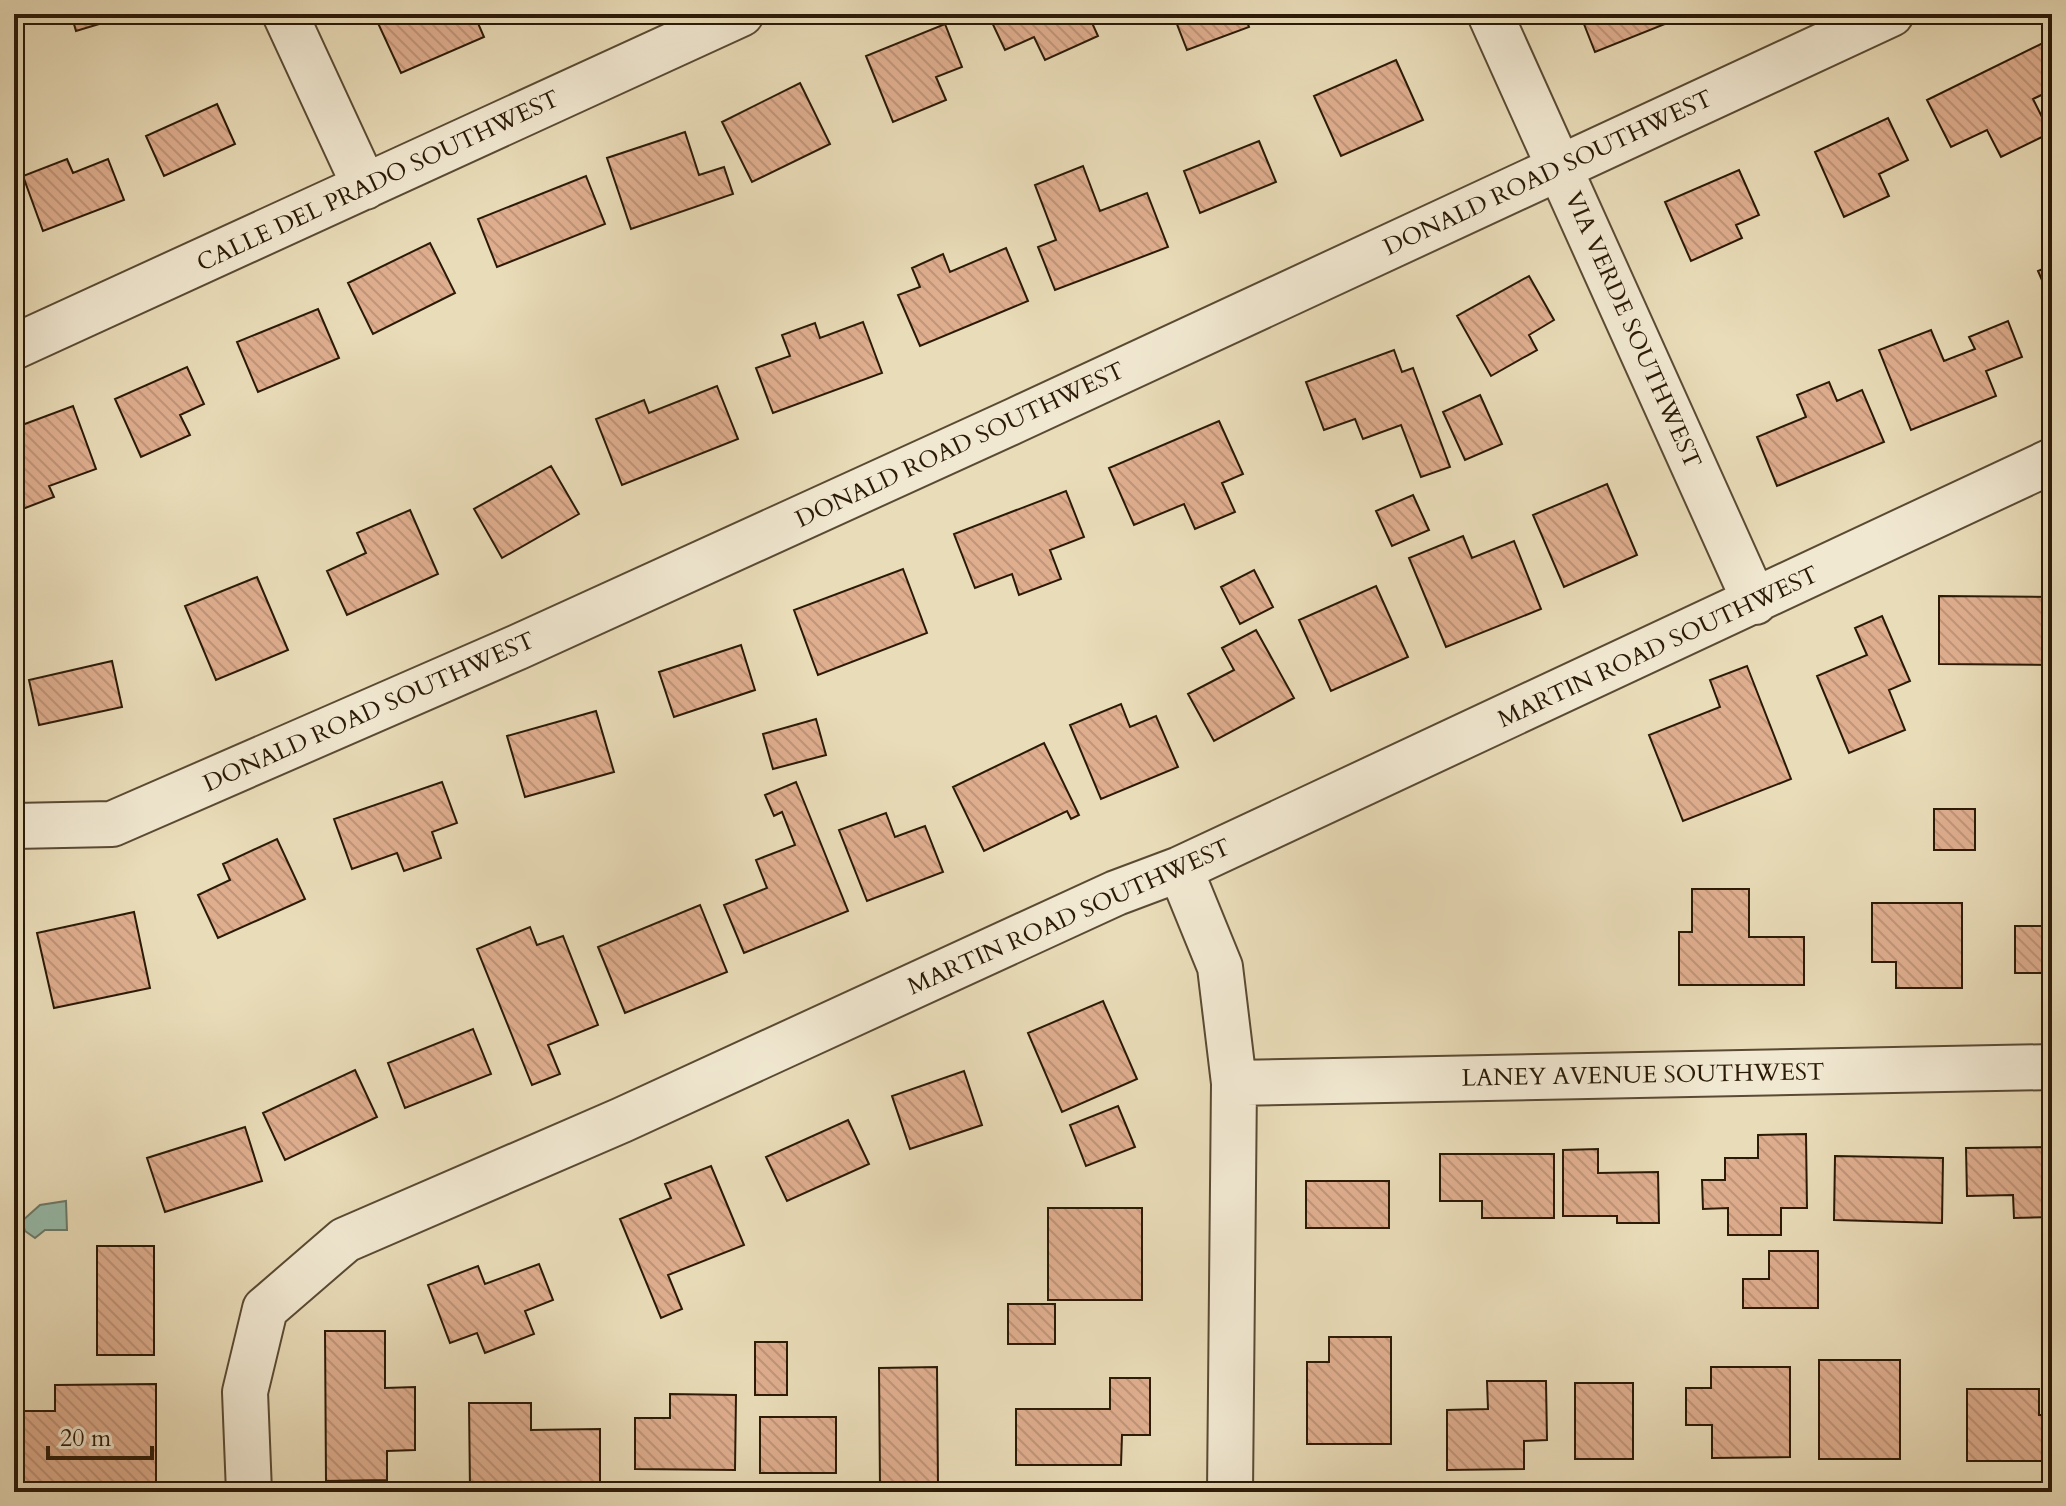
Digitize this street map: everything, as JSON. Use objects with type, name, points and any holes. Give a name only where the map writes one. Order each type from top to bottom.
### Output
[{"type":"street","points":[[285,14],[365,187]]},
{"type":"street","name":"CALLE DEL PRADO SOUTHWEST","points":[[14,347],[741,14]]},
{"type":"street","name":"VIA VERDE SOUTHWEST","points":[[1490,14],[1755,602]]},
{"type":"street","name":"DONALD ROAD SOUTHWEST","points":[[14,826],[112,824],[518,647],[1891,14]]},
{"type":"street","name":"MARTIN ROAD SOUTHWEST","points":[[249,1492],[245,1392],[265,1309],[345,1240],[622,1120],[1116,893],[1180,869],[2052,461]]},
{"type":"street","points":[[1180,869],[1220,967],[1234,1083],[1230,1492]]},
{"type":"street","name":"LANEY AVENUE SOUTHWEST","points":[[1234,1083],[2052,1067]]},
{"type":"shaded area","points":[[66,1201],[67,1230],[45,1230],[35,1238],[25,1231],[22,1221],[40,1205]]},
{"type":"building","points":[[71,14],[118,14],[119,18],[76,31]]},
{"type":"building","points":[[393,14],[474,14],[484,37],[401,73],[377,21]]},
{"type":"building","points":[[988,14],[1088,14],[1098,36],[1045,60],[1034,37],[1005,50]]},
{"type":"building","points":[[1173,14],[1244,14],[1249,27],[1187,50]]},
{"type":"building","points":[[1580,14],[1667,14],[1670,22],[1595,52]]},
{"type":"building","points":[[945,24],[962,67],[936,77],[946,100],[893,122],[866,56]]},
{"type":"building","points":[[2045,42],[2052,56],[2052,90],[2033,99],[2050,133],[2001,157],[1987,130],[1951,147],[1927,100]]},
{"type":"building","points":[[1396,60],[1423,120],[1341,156],[1314,96]]},
{"type":"building","points":[[800,83],[830,144],[752,182],[722,122]]},
{"type":"building","points":[[217,104],[235,144],[164,176],[146,136]]},
{"type":"building","points":[[1888,118],[1908,160],[1879,174],[1889,196],[1844,217],[1815,152]]},
{"type":"building","points":[[685,132],[699,175],[724,167],[733,194],[631,229],[607,158]]},
{"type":"building","points":[[1259,141],[1276,182],[1200,213],[1184,171]]},
{"type":"building","points":[[67,159],[73,173],[108,159],[124,200],[43,231],[23,176]]},
{"type":"building","points":[[1083,166],[1100,211],[1147,193],[1168,247],[1055,290],[1038,247],[1056,240],[1035,185]]},
{"type":"building","points":[[1739,170],[1759,215],[1736,225],[1742,238],[1691,261],[1665,202]]},
{"type":"building","points":[[586,176],[605,224],[497,267],[478,219]]},
{"type":"building","points":[[430,243],[455,293],[373,334],[348,283]]},
{"type":"building","points":[[1006,248],[1028,301],[920,346],[898,295],[920,287],[912,268],[943,254],[950,272]]},
{"type":"building","points":[[2052,265],[2052,303],[2038,271]]},
{"type":"building","points":[[1529,276],[1554,320],[1529,335],[1537,350],[1491,376],[1457,316]]},
{"type":"building","points":[[318,309],[339,358],[258,392],[237,342]]},
{"type":"building","points":[[2008,321],[2022,357],[1986,371],[1996,396],[1911,430],[1879,350],[1931,330],[1944,361],[1975,349],[1969,337]]},
{"type":"building","points":[[863,322],[882,373],[773,413],[756,368],[790,356],[782,335],[815,323],[820,338]]},
{"type":"building","points":[[1394,350],[1402,372],[1413,368],[1450,467],[1421,477],[1401,425],[1363,439],[1355,419],[1324,430],[1306,382]]},
{"type":"building","points":[[187,367],[204,404],[180,415],[190,435],[141,457],[115,399]]},
{"type":"building","points":[[1829,382],[1837,401],[1862,390],[1884,442],[1777,486],[1757,437],[1806,417],[1797,395]]},
{"type":"building","points":[[717,386],[738,439],[622,485],[596,419],[644,400],[649,413]]},
{"type":"building","points":[[1480,395],[1502,444],[1465,460],[1443,412]]},
{"type":"building","points":[[73,406],[96,469],[49,486],[54,497],[20,510],[14,495],[14,428]]},
{"type":"building","points":[[1219,421],[1243,474],[1222,483],[1235,512],[1195,529],[1184,504],[1134,525],[1109,468]]},
{"type":"building","points":[[551,466],[579,514],[502,558],[474,509]]},
{"type":"building","points":[[1607,484],[1637,555],[1564,587],[1533,515]]},
{"type":"building","points":[[1066,491],[1084,537],[1050,550],[1061,579],[1019,595],[1012,574],[975,588],[954,534]]},
{"type":"building","points":[[1413,495],[1429,530],[1392,546],[1376,511]]},
{"type":"building","points":[[410,510],[438,574],[347,615],[327,571],[366,553],[357,533]]},
{"type":"building","points":[[1463,536],[1472,558],[1514,541],[1541,609],[1446,647],[1409,558]]},
{"type":"building","points":[[903,569],[927,633],[818,675],[794,610]]},
{"type":"building","points":[[1254,570],[1273,607],[1240,624],[1221,587]]},
{"type":"building","points":[[257,577],[288,650],[216,680],[185,606]]},
{"type":"building","points":[[1376,586],[1408,657],[1331,691],[1299,620]]},
{"type":"building","points":[[1939,596],[2052,597],[2052,665],[1939,664]]},
{"type":"building","points":[[1882,616],[1910,681],[1889,690],[1905,730],[1849,753],[1817,676],[1867,655],[1855,628]]},
{"type":"building","points":[[1256,630],[1294,698],[1214,741],[1188,694],[1234,670],[1222,648]]},
{"type":"building","points":[[741,645],[755,690],[674,717],[659,672]]},
{"type":"building","points":[[112,661],[122,707],[39,725],[29,680]]},
{"type":"building","points":[[1747,666],[1791,779],[1683,821],[1649,735],[1720,707],[1710,680]]},
{"type":"building","points":[[1121,704],[1130,727],[1156,716],[1178,767],[1101,799],[1070,725]]},
{"type":"building","points":[[596,711],[614,772],[525,797],[507,736]]},
{"type":"building","points":[[816,719],[826,755],[773,769],[763,734]]},
{"type":"building","points":[[1044,743],[1079,815],[1071,819],[1067,811],[984,851],[953,787]]},
{"type":"building","points":[[442,782],[457,823],[432,832],[441,858],[404,871],[397,853],[352,869],[334,819]]},
{"type":"building","points":[[796,782],[848,911],[744,953],[724,905],[767,888],[756,860],[795,845],[782,812],[774,816],[765,795]]},
{"type":"building","points":[[1934,809],[1975,809],[1975,850],[1934,850]]},
{"type":"building","points":[[886,813],[895,837],[925,826],[943,872],[867,901],[839,830]]},
{"type":"building","points":[[277,839],[305,899],[218,938],[198,895],[230,880],[223,864]]},
{"type":"building","points":[[1692,889],[1749,889],[1749,937],[1804,937],[1804,985],[1679,985],[1679,932],[1692,932]]},
{"type":"building","points":[[1872,903],[1962,903],[1962,988],[1896,988],[1896,962],[1872,962]]},
{"type":"building","points":[[700,905],[727,972],[625,1013],[598,947]]},
{"type":"building","points":[[134,912],[150,988],[54,1008],[37,933]]},
{"type":"building","points":[[2015,926],[2052,926],[2052,973],[2015,973]]},
{"type":"building","points":[[530,927],[537,945],[563,936],[598,1025],[548,1045],[560,1074],[532,1085],[477,949]]},
{"type":"building","points":[[1103,1001],[1137,1079],[1062,1112],[1028,1033]]},
{"type":"building","points":[[473,1029],[491,1074],[405,1108],[388,1063]]},
{"type":"building","points":[[355,1070],[377,1117],[285,1160],[263,1113]]},
{"type":"building","points":[[964,1071],[982,1125],[910,1149],[892,1096]]},
{"type":"building","points":[[1118,1106],[1135,1147],[1086,1166],[1070,1125]]},
{"type":"building","points":[[848,1120],[869,1164],[787,1201],[766,1157]]},
{"type":"building","points":[[245,1127],[262,1181],[165,1212],[147,1158]]},
{"type":"building","points":[[1806,1134],[1807,1208],[1781,1208],[1781,1235],[1728,1235],[1728,1208],[1703,1209],[1702,1180],[1725,1180],[1725,1158],[1758,1158],[1758,1135]]},
{"type":"building","points":[[2052,1147],[2052,1217],[2014,1218],[2013,1195],[1967,1196],[1966,1148]]},
{"type":"building","points":[[1598,1149],[1598,1173],[1658,1172],[1659,1223],[1617,1223],[1617,1216],[1563,1216],[1563,1150]]},
{"type":"building","points":[[1440,1154],[1554,1154],[1554,1218],[1482,1218],[1482,1201],[1440,1201]]},
{"type":"building","points":[[1835,1156],[1943,1158],[1942,1223],[1834,1220]]},
{"type":"building","points":[[711,1166],[744,1245],[668,1275],[682,1309],[661,1318],[620,1219],[671,1198],[665,1184]]},
{"type":"building","points":[[1306,1181],[1389,1181],[1389,1228],[1306,1228]]},
{"type":"building","points":[[1048,1208],[1142,1208],[1142,1300],[1048,1300]]},
{"type":"building","points":[[97,1246],[154,1246],[154,1355],[97,1355]]},
{"type":"building","points":[[1769,1251],[1818,1251],[1818,1308],[1743,1308],[1743,1279],[1769,1279]]},
{"type":"building","points":[[539,1264],[553,1300],[525,1311],[534,1334],[485,1353],[477,1333],[450,1343],[428,1285],[478,1266],[485,1284]]},
{"type":"building","points":[[1008,1304],[1055,1304],[1055,1344],[1008,1344]]},
{"type":"building","points":[[325,1331],[385,1331],[385,1388],[415,1387],[415,1450],[387,1451],[387,1480],[326,1481]]},
{"type":"building","points":[[1329,1337],[1391,1337],[1391,1444],[1307,1444],[1307,1362],[1329,1362]]},
{"type":"building","points":[[755,1342],[787,1342],[787,1395],[755,1395]]},
{"type":"building","points":[[1819,1360],[1900,1360],[1900,1459],[1819,1459]]},
{"type":"building","points":[[937,1367],[938,1487],[880,1488],[879,1368]]},
{"type":"building","points":[[1711,1367],[1790,1367],[1790,1457],[1712,1458],[1712,1425],[1686,1425],[1686,1388],[1711,1388]]},
{"type":"building","points":[[1110,1378],[1150,1378],[1150,1435],[1122,1435],[1121,1465],[1016,1465],[1016,1409],[1110,1409]]},
{"type":"building","points":[[1487,1381],[1546,1381],[1547,1440],[1524,1441],[1524,1469],[1447,1470],[1447,1410],[1488,1409]]},
{"type":"building","points":[[1575,1383],[1633,1383],[1633,1459],[1575,1459]]},
{"type":"building","points":[[156,1384],[156,1484],[20,1484],[19,1411],[55,1411],[55,1385]]},
{"type":"building","points":[[1967,1389],[2039,1389],[2039,1415],[2052,1415],[2052,1461],[1967,1461]]},
{"type":"building","points":[[670,1394],[736,1395],[735,1470],[635,1469],[635,1418],[670,1418]]},
{"type":"building","points":[[469,1403],[531,1403],[531,1430],[600,1429],[600,1489],[470,1490]]},
{"type":"building","points":[[760,1417],[836,1417],[836,1473],[760,1473]]}]
